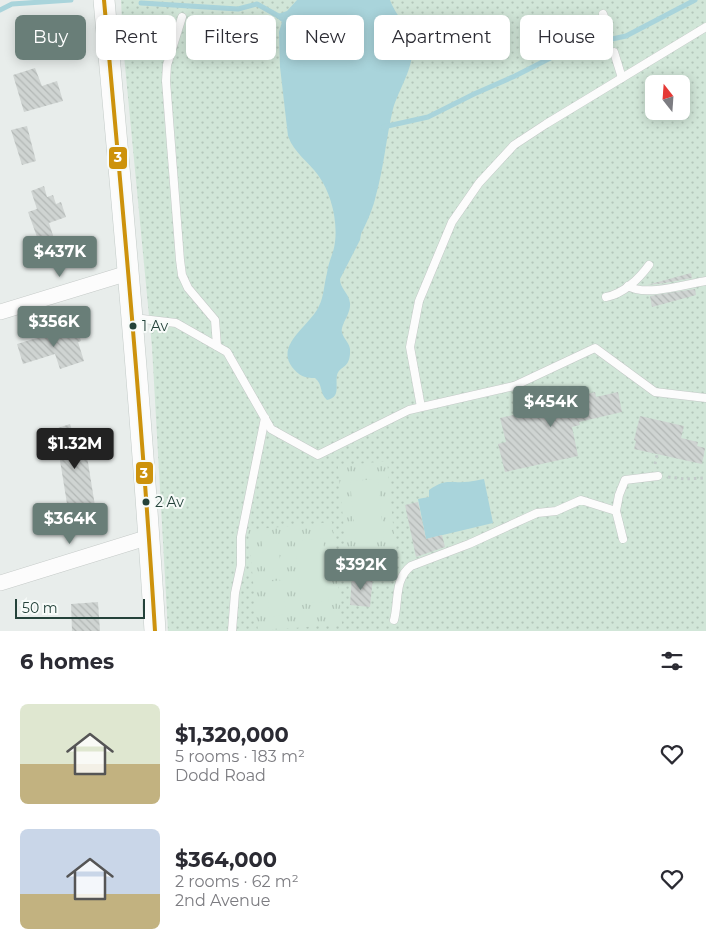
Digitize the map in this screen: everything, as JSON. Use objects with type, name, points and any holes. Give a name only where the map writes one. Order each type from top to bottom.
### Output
[{"type":"main road","points":[[104,0],[132,318],[155,631]]},
{"type":"street","points":[[0,312],[128,273]]},
{"type":"street","points":[[0,583],[149,536]]},
{"type":"lane","points":[[182,16],[166,65],[180,260],[182,275],[188,288],[215,320],[217,346]]},
{"type":"lane","points":[[421,407],[410,347],[419,301],[452,222],[478,183],[514,145],[706,27]]},
{"type":"lane","points":[[614,52],[622,78]]},
{"type":"lane","points":[[606,297],[612,296],[628,286],[649,265]]},
{"type":"lane","points":[[628,286],[634,290],[646,291],[706,281]]},
{"type":"lane","points":[[132,318],[176,323],[227,352],[271,429],[318,455],[409,410],[514,386],[595,348],[656,392],[706,398]]},
{"type":"lane","points":[[232,631],[235,592],[241,565],[241,537],[265,418]]},
{"type":"lane","points":[[623,539],[616,511],[619,495],[625,480],[658,476]]},
{"type":"lane","points":[[394,620],[400,580],[405,570],[411,566],[469,544],[537,513],[556,510],[581,500],[616,511]]},
{"type":"path","points":[[657,455],[654,470],[658,476],[685,479],[705,477],[706,482]]},
{"type":"green space","points":[[121,0],[706,0],[706,631],[168,631],[152,347],[124,60],[176,60],[176,15],[122,15]]},
{"type":"green space","points":[[387,461],[396,555],[347,560],[338,466]]},
{"type":"green space","points":[[378,479],[384,541],[356,544],[350,481]]},
{"type":"green space","points":[[332,522],[342,624],[258,631],[248,530]]},
{"type":"green space","points":[[277,534],[281,568],[265,570],[261,536]]},
{"type":"green space","points":[[323,538],[329,601],[301,604],[295,541]]},
{"type":"green space","points":[[282,580],[286,614],[270,617],[266,582]]},
{"type":"water","points":[[297,0],[390,0],[397,15],[374,15],[374,60],[411,60],[393,109],[381,174],[373,205],[360,240],[340,279],[341,286],[348,296],[350,303],[342,331],[350,349],[350,355],[347,363],[338,372],[336,394],[327,400],[317,380],[300,374],[292,367],[288,359],[288,350],[291,343],[315,313],[321,302],[328,266],[334,248],[336,230],[331,200],[323,183],[294,147],[288,136],[280,67],[279,32],[282,22],[276,17],[278,14],[287,11]]},
{"type":"water","points":[[484,479],[493,523],[426,539],[418,499],[429,497],[429,490],[443,483]]},
{"type":"building","points":[[35,68],[42,86],[57,81],[63,101],[24,112],[13,75]]},
{"type":"building","points":[[27,126],[36,161],[22,165],[11,130]]},
{"type":"building","points":[[44,186],[47,197],[53,195],[56,204],[61,202],[66,217],[49,223],[58,251],[32,259],[25,240],[37,237],[28,212],[37,209],[31,191]]},
{"type":"building","points":[[691,273],[692,278],[647,285]]},
{"type":"building","points":[[695,289],[696,295],[652,307],[650,296]]},
{"type":"building","points":[[77,326],[81,341],[78,342],[84,361],[60,369],[55,354],[23,364],[17,344]]},
{"type":"building","points":[[570,391],[572,396],[595,392],[596,397],[618,392],[622,412],[579,422],[580,425],[572,427],[578,456],[505,472],[498,444],[506,442],[500,418],[530,411],[528,401]]},
{"type":"building","points":[[640,416],[684,426],[681,438],[698,442],[697,446],[705,448],[702,464],[634,449],[636,441],[634,440]]},
{"type":"building","points":[[70,424],[77,445],[85,444],[95,506],[68,510],[58,448],[61,448],[55,429]]},
{"type":"building","points":[[418,502],[426,539],[442,535],[445,547],[416,557],[405,505]]},
{"type":"building","points":[[352,575],[373,577],[370,607],[350,605]]},
{"type":"building","points":[[98,602],[100,631],[72,631],[71,604]]},
{"type":"waterway","points":[[0,10],[12,4],[71,0]]},
{"type":"waterway","points":[[383,127],[428,117],[570,48],[626,36],[695,0]]},
{"type":"waterway","points":[[141,3],[238,9],[257,4],[282,18]]},
{"type":"transit line","name":"3","points":[[104,0],[138,394],[155,631]]},
{"type":"place","name":"1 Av","points":[[133,326]]},
{"type":"place","name":"2 Av","points":[[146,502]]}]
